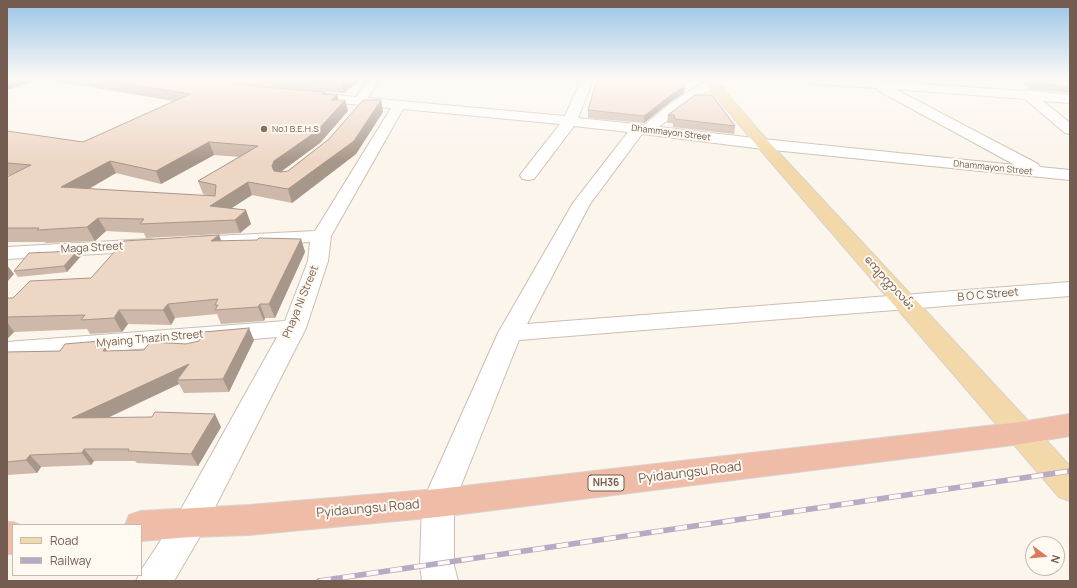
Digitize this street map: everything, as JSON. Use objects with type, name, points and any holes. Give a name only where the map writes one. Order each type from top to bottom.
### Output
[{"type":"highway","name":"Pyidaungsu Road","points":[[142,526],[248,520],[438,503],[1021,433],[1070,425]]},
{"type":"main road","name":"ကျောက္ကာလမ်း","points":[[732,107],[763,144],[1070,487]]},
{"type":"street","name":"Phaya Ni Street","points":[[154,581],[191,522],[294,328],[318,261],[322,236],[398,107]]},
{"type":"street","name":"Dhammayon Street","points":[[425,107],[570,121],[763,144],[1070,176]]},
{"type":"street","points":[[528,175],[570,121],[576,107]]},
{"type":"street","points":[[440,581],[437,565],[438,503],[510,333],[582,203],[643,129],[674,107]]},
{"type":"street","points":[[920,107],[1070,188]]},
{"type":"street","points":[[1043,107],[1070,130]]},
{"type":"street","name":"Maga Street","points":[[7,253],[322,236]]},
{"type":"street","name":"B O C Street","points":[[510,333],[1070,289]]},
{"type":"street","name":"Myaing Thazin Street","points":[[7,351],[294,328]]},
{"type":"building","points":[[160,107],[338,107],[317,131],[274,161],[272,166],[274,171],[281,172],[288,171],[329,139],[357,107],[376,107],[354,141],[288,189],[248,182],[210,206],[246,210],[235,220],[140,224],[144,219],[98,218],[87,227],[37,230],[39,228],[7,228],[7,177],[31,165],[7,163],[7,131],[83,142]],"holes":[[[209,142],[258,146],[198,181],[216,185],[215,196],[61,187],[110,161],[156,171]]]},
{"type":"building","points":[[589,107],[655,107],[644,116],[588,110]]},
{"type":"building","points":[[678,107],[721,107],[735,126],[675,119],[674,115],[668,115]]},
{"type":"building","points":[[219,235],[211,241],[257,240],[259,238],[301,239],[269,304],[260,304],[258,307],[215,310],[218,305],[215,305],[218,299],[168,304],[163,310],[119,310],[114,318],[81,320],[85,315],[7,317],[7,298],[13,298],[30,281],[91,278],[124,241]]},
{"type":"building","points":[[77,251],[64,266],[14,271],[29,253]]},
{"type":"building","points":[[249,328],[223,379],[177,380],[189,364],[72,418],[152,417],[155,412],[215,414],[191,454],[128,451],[129,449],[84,449],[82,453],[30,455],[26,460],[7,462],[7,352],[60,351],[65,344],[100,341],[95,347],[106,347],[103,351],[144,350],[150,342],[186,344],[199,341],[204,332]]},
{"type":"railway","points":[[319,581],[1070,471]]},
{"type":"place","name":"No.1 B.E.H.S","points":[[264,129]]}]
